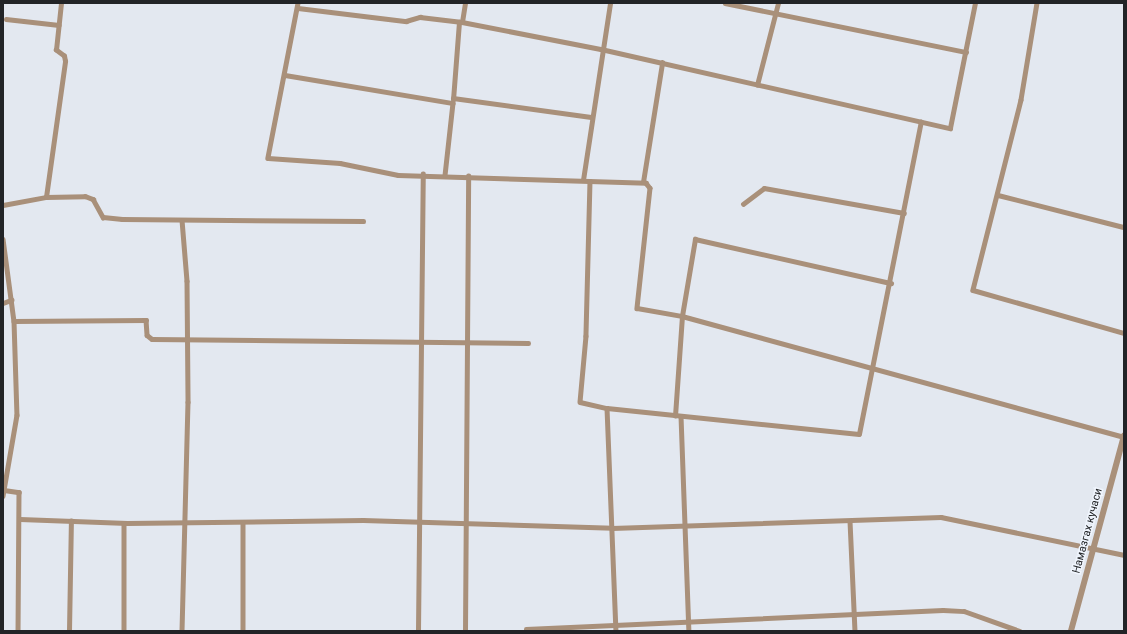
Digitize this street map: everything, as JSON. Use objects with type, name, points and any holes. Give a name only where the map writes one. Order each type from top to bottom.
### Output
[{"type":"street","points":[[46,197],[65,61],[64,56],[56,50],[61,3]]},
{"type":"street","points":[[444,175],[464,3]]},
{"type":"street","points":[[583,180],[601,49],[610,3]]},
{"type":"street","points":[[725,3],[966,52]]},
{"type":"street","points":[[757,85],[778,3]]},
{"type":"street","points":[[975,3],[950,128],[601,49],[461,22],[420,18],[406,22],[298,6],[286,75],[268,158],[340,163],[398,175],[423,174],[643,182],[650,188],[637,306],[682,316],[1124,437]]},
{"type":"street","points":[[1037,3],[1021,100],[973,290],[1124,333]]},
{"type":"street","points":[[6,19],[59,25]]},
{"type":"street","points":[[643,182],[662,63]]},
{"type":"street","points":[[286,75],[453,100],[591,117]]},
{"type":"street","points":[[590,181],[586,336],[579,398],[584,404],[675,416],[859,434],[875,369],[921,122]]},
{"type":"street","points":[[418,631],[418,523],[423,340],[423,174]]},
{"type":"street","points":[[465,631],[464,525],[469,342],[468,176]]},
{"type":"street","points":[[743,204],[764,188],[904,213]]},
{"type":"street","points":[[998,195],[1124,227]]},
{"type":"street","points":[[3,205],[46,197],[85,196],[93,199],[103,217],[182,220],[363,221]]},
{"type":"street","points":[[182,220],[187,281],[182,631]]},
{"type":"street","points":[[3,239],[14,320],[17,415],[5,472],[3,496]]},
{"type":"street","points":[[675,416],[682,316],[694,239],[891,283]]},
{"type":"street","points":[[3,303],[11,300]]},
{"type":"street","points":[[14,320],[146,320],[147,335],[152,339],[423,340],[528,343]]},
{"type":"street","points":[[607,408],[616,631]]},
{"type":"street","points":[[681,416],[689,631]]},
{"type":"street","name":"Намазгах кучаси","points":[[1071,631],[1124,437]]},
{"type":"street","points":[[4,490],[19,492],[18,631]]},
{"type":"street","points":[[20,519],[124,523],[243,523],[363,520],[464,525],[612,528],[942,518],[1094,547],[1124,555]]},
{"type":"street","points":[[850,521],[855,631]]},
{"type":"street","points":[[69,631],[71,522]]},
{"type":"street","points":[[124,523],[124,631]]},
{"type":"street","points":[[243,523],[243,631]]},
{"type":"street","points":[[526,629],[854,614],[964,611],[1020,631]]}]
